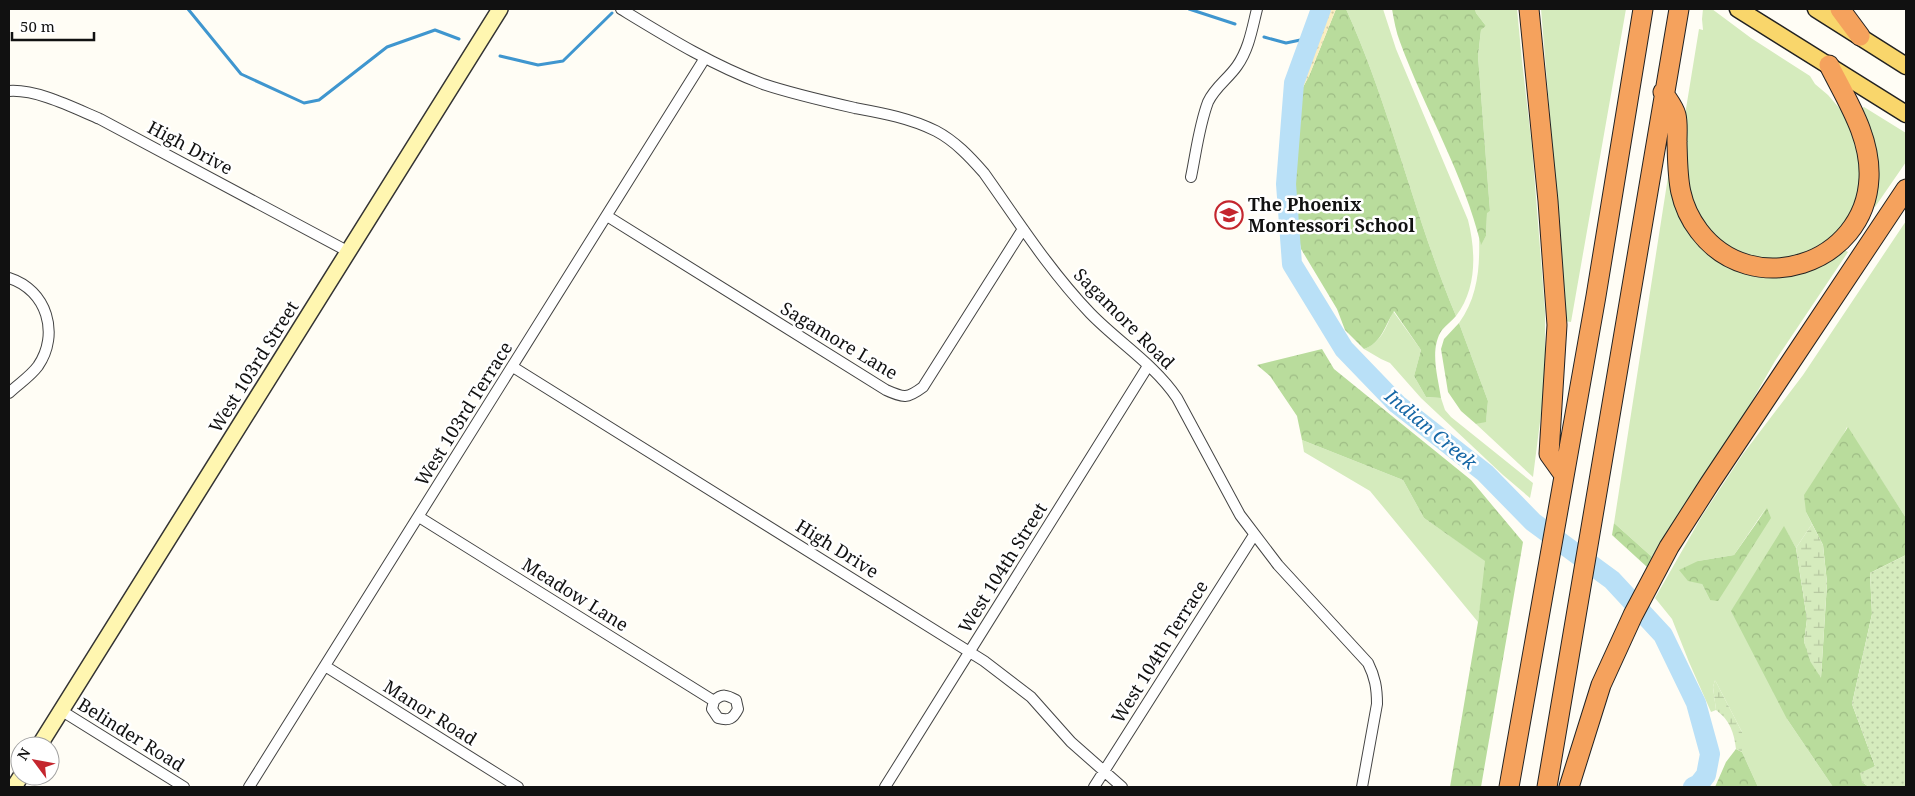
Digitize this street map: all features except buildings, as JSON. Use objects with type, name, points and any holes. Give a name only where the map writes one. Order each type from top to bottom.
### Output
[{"type":"highway","points":[[1529,9],[1548,201],[1556,325],[1549,454],[1563,481]]},
{"type":"highway","points":[[1509,787],[1596,296],[1643,9]]},
{"type":"highway","points":[[1840,9],[1860,36]]},
{"type":"highway","points":[[1547,787],[1595,509],[1663,92],[1678,13]]},
{"type":"highway","points":[[1663,92],[1676,115],[1679,188],[1689,214],[1700,232],[1724,254],[1744,263],[1776,268],[1798,266],[1822,256],[1841,241],[1859,218],[1867,192],[1869,163],[1862,134],[1829,65]]},
{"type":"highway","points":[[1569,787],[1601,685],[1633,615],[1670,547],[1710,483],[1906,189]]},
{"type":"main road","name":"West 103rd Street","points":[[46,736],[500,9]]},
{"type":"main road","points":[[1738,9],[1906,114]]},
{"type":"main road","points":[[1816,9],[1906,66]]},
{"type":"street","name":"Sagamore Road","points":[[621,9],[676,42],[735,73],[818,100],[913,121],[937,131],[972,158],[1062,282],[1079,301],[1170,388],[1240,515],[1278,566],[1368,663],[1374,675],[1377,704],[1362,787]]},
{"type":"street","points":[[1191,177],[1209,101],[1216,88],[1236,69],[1244,55],[1257,9]]},
{"type":"street","name":"West 103rd Terrace","points":[[249,787],[705,58]]},
{"type":"street","name":"High Drive","points":[[9,91],[27,92],[100,119],[348,252]]},
{"type":"street","name":"Sagamore Lane","points":[[607,216],[886,390],[901,397],[912,396],[923,387],[1023,229]]},
{"type":"street","points":[[9,278],[36,294],[44,307],[50,328],[46,349],[38,366],[28,377],[9,392]]},
{"type":"street","name":"West 104th Street","points":[[885,787],[1148,366]]},
{"type":"street","name":"High Drive","points":[[513,367],[970,652],[1005,676],[1031,697],[1071,742],[1122,787]]},
{"type":"street","name":"Meadow Lane","points":[[419,516],[714,701]]},
{"type":"street","name":"West 104th Terrace","points":[[1094,787],[1254,534]]},
{"type":"street","name":"Manor Road","points":[[325,666],[518,787]]},
{"type":"street","name":"Belinder Road","points":[[62,711],[184,787]]},
{"type":"green space","points":[[1336,9],[1346,9],[1362,47],[1390,123],[1427,240],[1456,316],[1442,330],[1436,346],[1435,354],[1441,398],[1426,397],[1414,376],[1421,350],[1394,311],[1379,338],[1364,349],[1345,330],[1337,309],[1301,249],[1297,229],[1292,137],[1296,100],[1309,76]]},
{"type":"green space","points":[[1346,9],[1383,9],[1396,49],[1468,220],[1471,232],[1473,270],[1468,294],[1456,316],[1427,240],[1390,123]]},
{"type":"green space","points":[[1392,9],[1475,9],[1486,26],[1481,30],[1478,56],[1490,211],[1487,213],[1486,236],[1481,245],[1465,193],[1400,42]]},
{"type":"green space","points":[[1475,9],[1517,9],[1532,147],[1545,311],[1543,398],[1533,477],[1476,424],[1486,421],[1488,401],[1459,323],[1474,292],[1479,259],[1479,236],[1481,244],[1486,236],[1487,212],[1490,211],[1478,56],[1481,30],[1486,26]]},
{"type":"green space","points":[[1541,9],[1626,9],[1571,322],[1564,321],[1565,298]]},
{"type":"green space","points":[[1703,9],[1712,9],[1751,38],[1810,76],[1815,84],[1841,110],[1858,143],[1862,179],[1853,212],[1831,239],[1791,259],[1754,258],[1724,244],[1705,225],[1690,195],[1685,178],[1684,121],[1699,29],[1703,30]]},
{"type":"green space","points":[[1864,107],[1906,133],[1906,162],[1875,207],[1871,204],[1859,110]]},
{"type":"green space","points":[[1668,177],[1671,177],[1677,197],[1744,269],[1843,249],[1848,252],[1775,361],[1737,427],[1652,557],[1614,523]]},
{"type":"green space","points":[[1906,221],[1906,518],[1847,427],[1806,512],[1812,524],[1796,548],[1784,527],[1787,719],[1833,787],[1758,787],[1742,752],[1742,732],[1715,680],[1713,687],[1716,710],[1711,712],[1672,619],[1655,598],[1702,516],[1743,454],[1803,375]],"holes":[[[1766,508],[1710,600],[1702,584],[1698,561],[1734,555]]]},
{"type":"green space","points":[[1393,311],[1421,350],[1414,376],[1426,397],[1441,398],[1445,410],[1451,417],[1533,483],[1530,498],[1421,398],[1390,363],[1364,349],[1375,343],[1379,338],[1386,328]]},
{"type":"green space","points":[[1459,323],[1488,401],[1486,422],[1476,424],[1461,411],[1448,392],[1441,349],[1444,339]]},
{"type":"green space","points":[[1322,349],[1334,369],[1471,480],[1523,542],[1481,787],[1450,787],[1478,622],[1485,561],[1424,518],[1403,480],[1302,440],[1297,416],[1270,376],[1257,365]]},
{"type":"green space","points":[[1848,427],[1906,518],[1906,555],[1870,573],[1872,614],[1852,704],[1875,766],[1862,782],[1869,787],[1833,787],[1787,719],[1731,611],[1784,526],[1796,548],[1807,619],[1804,642],[1821,677],[1827,583],[1823,545],[1806,512],[1804,495]]},
{"type":"green space","points":[[1302,440],[1403,480],[1424,518],[1486,561],[1478,622],[1370,491],[1304,452]]},
{"type":"green space","points":[[1767,508],[1771,518],[1718,601],[1710,600],[1702,584],[1688,581],[1679,570],[1698,561],[1734,555]]},
{"type":"green space","points":[[1614,523],[1652,557],[1647,567],[1612,535]]},
{"type":"green space","points":[[1812,524],[1823,545],[1827,583],[1821,678],[1810,661],[1804,642],[1807,619],[1796,548]]},
{"type":"green space","points":[[1906,555],[1906,787],[1869,787],[1862,782],[1860,773],[1875,766],[1852,704],[1872,614],[1870,573]]},
{"type":"green space","points":[[1715,680],[1742,732],[1742,752],[1736,749],[1728,723],[1716,710],[1713,687]]},
{"type":"green space","points":[[1736,749],[1742,752],[1758,787],[1715,787],[1726,762]]},
{"type":"sand","points":[[1324,9],[1336,9],[1309,76],[1296,100],[1303,65]]},
{"type":"waterway","points":[[188,9],[241,74],[304,103],[319,100],[387,47],[435,30],[459,39]]},
{"type":"waterway","points":[[1189,9],[1235,24]]},
{"type":"waterway","name":"Indian Creek","points":[[1321,9],[1294,83],[1286,184],[1292,264],[1344,349],[1397,404],[1485,473],[1533,522],[1612,580],[1663,635],[1696,703],[1710,754],[1706,775],[1699,784],[1693,787]]},
{"type":"waterway","points":[[500,56],[538,65],[563,61],[612,13]]},
{"type":"waterway","points":[[1264,37],[1286,43],[1310,38]]},
{"type":"place","name":"The Phoenix Montessori School","points":[[1229,215]]}]
